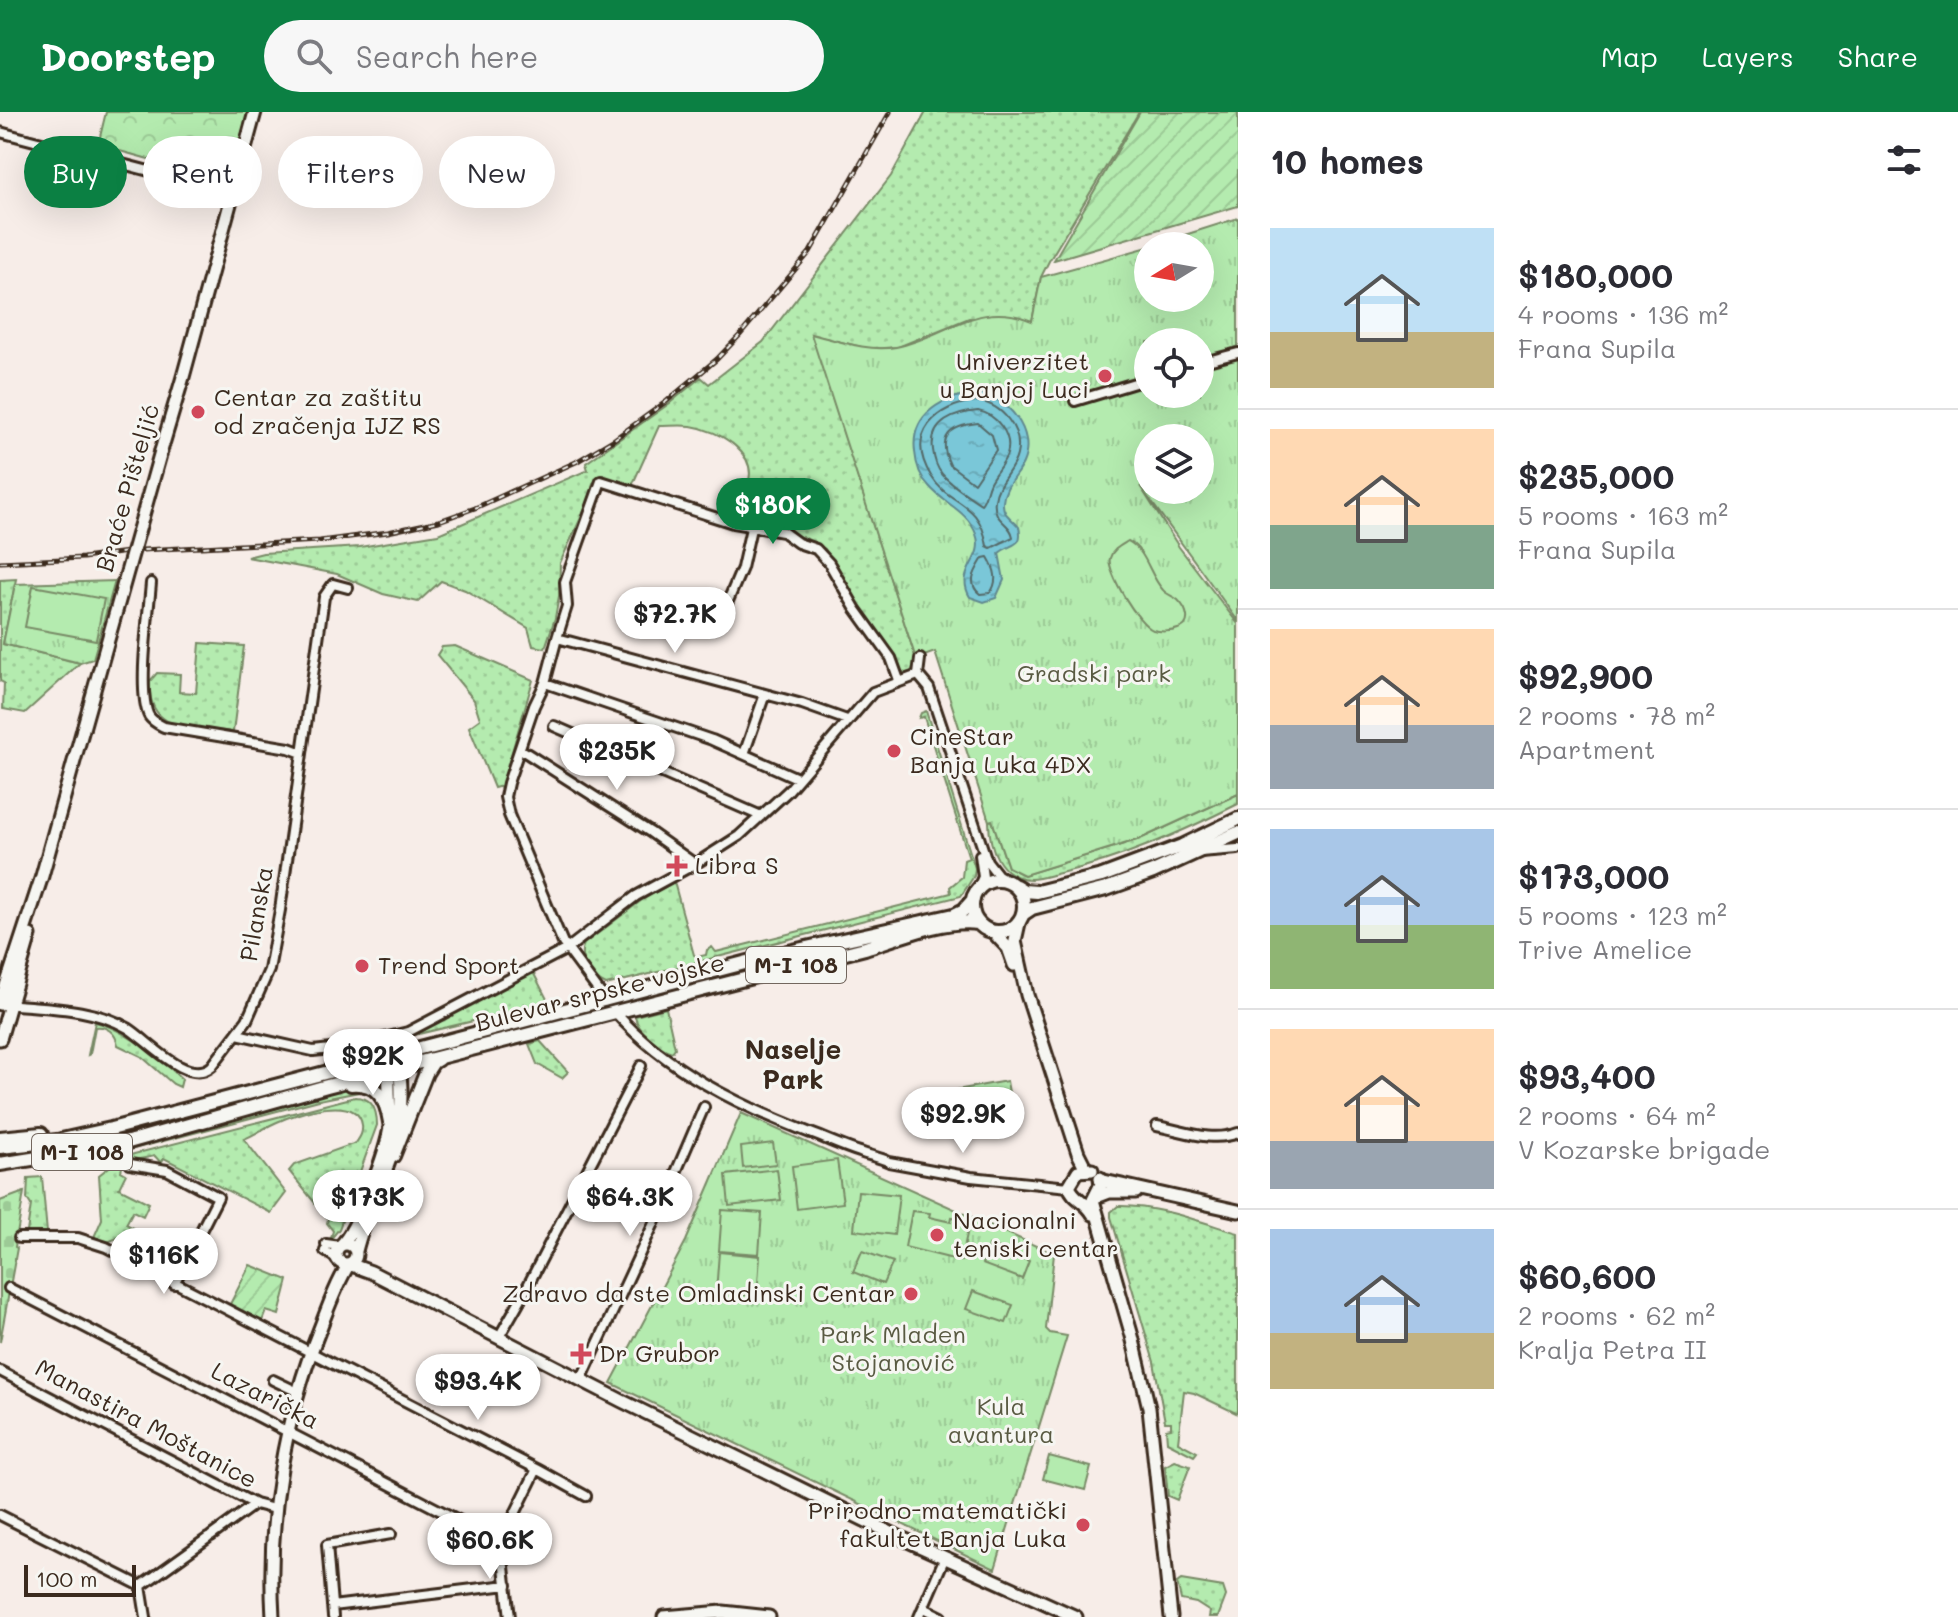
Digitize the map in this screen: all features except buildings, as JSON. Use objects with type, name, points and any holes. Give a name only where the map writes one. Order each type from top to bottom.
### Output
[{"type":"main road","name":"Bulevar srpske vojske","points":[[0,1147],[57,1141],[392,1062],[604,999],[819,944],[954,915],[964,910],[991,880],[1037,892],[1102,876],[1143,862],[1238,819]]},
{"type":"main road","points":[[975,895],[973,913],[978,923],[993,932],[1005,931],[1037,907],[1106,889],[1238,833]]},
{"type":"main road","points":[[1013,884],[1024,899],[1021,919]]},
{"type":"main road","name":"Bulevar srpske vojske","points":[[0,1164],[114,1146],[327,1086],[392,1062],[445,1056],[955,923],[978,923]]},
{"type":"main road","points":[[393,1156],[430,1066],[445,1056]]},
{"type":"main road","points":[[327,1086],[357,1083],[374,1087],[387,1105],[390,1122]]},
{"type":"main road","points":[[0,1138],[95,1132]]},
{"type":"street","name":"Braće Pišteljić","points":[[248,136],[255,112]]},
{"type":"street","points":[[0,132],[143,169]]},
{"type":"street","name":"Braće Pišteljić","points":[[0,1039],[3,1004],[25,958],[42,876],[229,208]]},
{"type":"street","points":[[1214,359],[1238,353]]},
{"type":"street","points":[[1075,401],[1134,383]]},
{"type":"street","points":[[899,680],[891,658],[816,549],[798,543],[783,532],[751,528],[690,511],[601,481],[565,582],[567,606],[545,683],[534,706],[505,797],[509,815],[567,949],[604,999],[647,1045],[712,1089],[777,1120],[859,1152],[883,1158],[982,1174],[1157,1193],[1238,1211]]},
{"type":"street","points":[[725,608],[742,568],[751,528]]},
{"type":"street","points":[[151,583],[144,689],[147,710],[153,721],[164,727],[289,748],[302,753]]},
{"type":"street","name":"Pilanska","points":[[3,1004],[79,1012],[106,1019],[127,1028],[189,1072],[204,1072],[212,1066],[237,1034],[269,970],[324,597],[333,584],[348,588]]},
{"type":"street","points":[[557,638],[765,694],[847,720]]},
{"type":"street","points":[[920,659],[918,675],[929,688],[990,866],[1013,884]]},
{"type":"street","points":[[237,1034],[313,1051],[349,1047],[402,1033],[567,949],[636,896],[729,843],[761,816],[873,692],[918,675]]},
{"type":"street","points":[[545,683],[712,740],[797,778]]},
{"type":"street","points":[[744,754],[765,694]]},
{"type":"street","points":[[554,726],[761,816]]},
{"type":"street","points":[[520,749],[695,864]]},
{"type":"street","points":[[973,823],[983,872],[975,895]]},
{"type":"street","points":[[1199,852],[1238,849]]},
{"type":"street","points":[[1021,919],[1015,941],[1027,995]]},
{"type":"street","points":[[993,932],[1008,948],[1027,995],[1132,1336],[1149,1408],[1171,1617]]},
{"type":"street","points":[[335,1290],[338,1273],[336,1251],[350,1235],[386,1145],[392,1062]]},
{"type":"street","points":[[273,1617],[271,1572],[274,1509],[289,1431],[310,1353],[335,1290],[354,1257],[393,1156],[401,1101],[392,1062]]},
{"type":"street","points":[[499,1337],[641,1066]]},
{"type":"street","points":[[581,1380],[649,1235],[704,1107]]},
{"type":"street","points":[[1157,1126],[1207,1137],[1226,1137],[1238,1133]]},
{"type":"street","points":[[130,1164],[167,1170],[218,1197],[174,1284]]},
{"type":"street","points":[[1087,1185],[1109,1192],[1157,1193]]},
{"type":"street","points":[[19,1238],[87,1239],[586,1496]]},
{"type":"street","points":[[354,1257],[342,1264],[326,1248],[349,1244],[354,1257],[371,1272],[897,1536],[1070,1616]]},
{"type":"street","name":"Lazarička","points":[[9,1288],[501,1542]]},
{"type":"street","name":"Manastira Moštanice","points":[[0,1371],[255,1504],[274,1509]]},
{"type":"street","points":[[273,1380],[298,1392]]},
{"type":"street","points":[[510,1617],[501,1542],[537,1469]]},
{"type":"street","points":[[141,1586],[255,1504]]},
{"type":"street","points":[[0,1515],[141,1586]]},
{"type":"street","points":[[333,1617],[327,1545],[391,1534]]},
{"type":"street","points":[[919,1617],[945,1557]]},
{"type":"street","points":[[332,1606],[507,1585]]},
{"type":"street","points":[[141,1586],[146,1617]]},
{"type":"street","points":[[924,1608],[942,1617]]},
{"type":"street","points":[[664,1617],[715,1614],[769,1617]]},
{"type":"green space","points":[[106,112],[248,112],[241,136],[143,136],[143,157],[127,153],[127,136],[100,136]]},
{"type":"green space","points":[[926,112],[1139,112],[1049,261],[1041,277],[1032,321],[969,318],[898,347],[870,349],[812,335],[916,659],[911,672],[905,673],[899,669],[825,549],[802,536],[798,540],[751,525],[761,491],[747,487],[750,475],[743,454],[725,438],[691,426],[659,426],[631,488],[602,477],[593,483],[591,496],[560,563],[559,596],[545,648],[533,646],[528,628],[465,590],[441,581],[418,602],[383,594],[337,574],[247,557],[263,553],[360,547],[438,534],[588,470],[586,463],[701,377],[709,384],[763,342],[891,176]]},
{"type":"green space","points":[[1140,112],[1238,112],[1238,206],[1149,232],[1134,232],[1134,237],[1054,260]]},
{"type":"green space","name":"Gradski park","points":[[1238,218],[1238,621],[1153,504],[1214,504],[1214,424],[1134,424],[1134,504],[1152,504],[1179,547],[1238,624],[1238,794],[1140,839],[1024,875],[1008,867],[992,820],[989,821],[935,652],[916,659],[811,334],[854,345],[885,348],[914,342],[962,322],[994,314],[1032,321],[1041,277],[1134,251],[1134,312],[1214,312],[1214,232],[1194,232]]},
{"type":"green space","points":[[1128,541],[1140,551],[1163,590],[1184,608],[1187,620],[1183,627],[1169,631],[1153,630],[1140,619],[1125,597],[1113,574],[1110,558]]},
{"type":"green space","points":[[16,579],[3,644],[80,663],[25,713],[3,709],[4,683],[0,681],[0,580]]},
{"type":"green space","points":[[115,581],[93,659],[80,663],[3,644],[15,584]]},
{"type":"green space","points":[[33,586],[104,599],[96,640],[25,627]]},
{"type":"green space","points":[[200,643],[244,646],[233,732],[175,724],[164,719],[151,698],[150,681],[157,673],[180,674],[179,692],[196,693]]},
{"type":"green space","points":[[455,646],[533,680],[502,786],[494,788],[469,727],[480,719],[474,700],[437,655],[442,647]]},
{"type":"green space","points":[[926,711],[975,868],[974,876],[961,896],[606,985],[591,973],[582,955],[584,944],[642,900],[674,882],[697,957],[706,955],[712,947],[716,952],[951,893],[950,887],[962,877],[964,860],[969,858],[924,717],[919,718]]},
{"type":"green space","points":[[1238,794],[1238,804],[1173,834],[1106,860],[1042,878],[1030,879],[1011,873],[998,859],[991,841],[989,821],[992,820],[1008,867],[1024,875],[1140,839]]},
{"type":"green space","points":[[533,972],[549,1003],[410,1036],[409,1034]]},
{"type":"green space","points":[[666,1008],[675,1048],[672,1052],[649,1038],[635,1016]]},
{"type":"green space","points":[[95,1022],[129,1037],[153,1054],[182,1079],[180,1087],[141,1056],[118,1045],[113,1034],[103,1027],[95,1027],[88,1055]]},
{"type":"green space","points":[[540,1041],[568,1072],[562,1078],[537,1064],[529,1044]]},
{"type":"green space","points":[[1007,1081],[1014,1122],[963,1130],[956,1090]]},
{"type":"green space","points":[[350,1086],[369,1090],[319,1100],[130,1150],[129,1147]]},
{"type":"green space","points":[[355,1097],[366,1099],[372,1105],[377,1125],[339,1229],[330,1240],[333,1231],[327,1223],[328,1219],[289,1171],[294,1165],[356,1143],[362,1133],[362,1125],[358,1115],[350,1110],[325,1108],[298,1114],[244,1139],[286,1193],[271,1213],[164,1158],[161,1163],[155,1156],[129,1161],[130,1155]]},
{"type":"green space","name":"Park Mladen Stojanović","points":[[741,1113],[1054,1254],[1046,1329],[1050,1333],[1067,1336],[995,1569],[611,1383],[686,1241]]},
{"type":"green space","points":[[773,1143],[776,1164],[743,1168],[741,1147]]},
{"type":"green space","points":[[837,1160],[843,1203],[797,1209],[792,1166]]},
{"type":"green space","points":[[113,1164],[123,1164],[121,1171],[126,1174],[119,1188],[149,1203],[143,1216],[133,1211],[126,1224],[143,1233],[138,1240],[125,1235],[105,1243],[94,1237],[102,1219],[99,1175]]},
{"type":"green space","points":[[777,1169],[781,1200],[729,1206],[726,1175]]},
{"type":"green space","points":[[42,1177],[47,1233],[29,1234],[31,1205],[27,1199],[28,1178]]},
{"type":"green space","points":[[858,1191],[899,1195],[894,1235],[854,1230]]},
{"type":"green space","points":[[24,1192],[17,1248],[0,1342],[0,1201]]},
{"type":"green space","points":[[1118,1206],[1163,1211],[1238,1233],[1238,1414],[1184,1391],[1178,1442],[1197,1452],[1194,1456],[1167,1442],[1166,1429],[1171,1428],[1171,1422],[1165,1422],[1154,1362],[1111,1217],[1111,1212]]},
{"type":"green space","points":[[722,1210],[762,1213],[759,1254],[719,1251]]},
{"type":"green space","name":"Nacionalni teniski centar","points":[[912,1211],[930,1213],[929,1217],[951,1222],[952,1217],[965,1219],[969,1225],[961,1261],[905,1247]]},
{"type":"green space","points":[[989,1245],[1029,1261],[1022,1279],[982,1264]]},
{"type":"green space","points":[[862,1251],[893,1262],[883,1284],[853,1272]]},
{"type":"green space","points":[[719,1252],[760,1256],[757,1296],[716,1293]]},
{"type":"green space","points":[[250,1265],[288,1280],[279,1315],[266,1311],[261,1324],[228,1308]]},
{"type":"green space","points":[[973,1291],[1013,1305],[1006,1323],[966,1309]]},
{"type":"green space","points":[[1049,1456],[1091,1467],[1085,1490],[1043,1479]]},
{"type":"green space","points":[[1175,1461],[1190,1466],[1177,1500],[1168,1496],[1165,1466]]},
{"type":"green space","points":[[1181,1580],[1223,1587],[1226,1596],[1218,1617],[1209,1617],[1210,1612],[1196,1603],[1181,1600],[1177,1583]]},
{"type":"water","points":[[978,393],[1009,408],[1023,428],[1026,439],[1023,463],[1008,486],[1003,502],[1006,513],[1019,527],[1020,538],[999,553],[1004,580],[996,598],[984,602],[970,597],[966,587],[968,572],[977,551],[976,534],[967,519],[926,482],[919,470],[915,452],[918,427],[932,409],[953,398]]},
{"type":"tunnel","points":[[925,912],[930,936]]},
{"type":"railway","points":[[0,562],[83,558],[142,550],[320,541],[388,532],[439,521],[475,508],[576,462],[667,401],[717,359],[741,334],[810,252],[890,112]]},
{"type":"place","name":"Univerzitet u Banjoj Luci","points":[[1105,376]]},
{"type":"place","name":"Centar za zaštitu od zračenja IJZ RS","points":[[198,412]]},
{"type":"place","name":"CineStar Banja Luka 4DX","points":[[894,751]]},
{"type":"place","name":"Libra S","points":[[677,866]]},
{"type":"place","name":"Trend Sport","points":[[362,966]]},
{"type":"place","name":"Nacionalni teniski centar","points":[[937,1235]]},
{"type":"place","name":"Zdravo da ste Omladinski Centar","points":[[911,1294]]},
{"type":"place","name":"Dr Grubor","points":[[581,1354]]},
{"type":"place","name":"Prirodno-matematički fakultet Banja Luka","points":[[1083,1525]]},
{"type":"district","name":"Naselje Park","points":[[793,1065]]},
{"type":"park label","name":"Kula avantura","points":[[1001,1421]]}]
